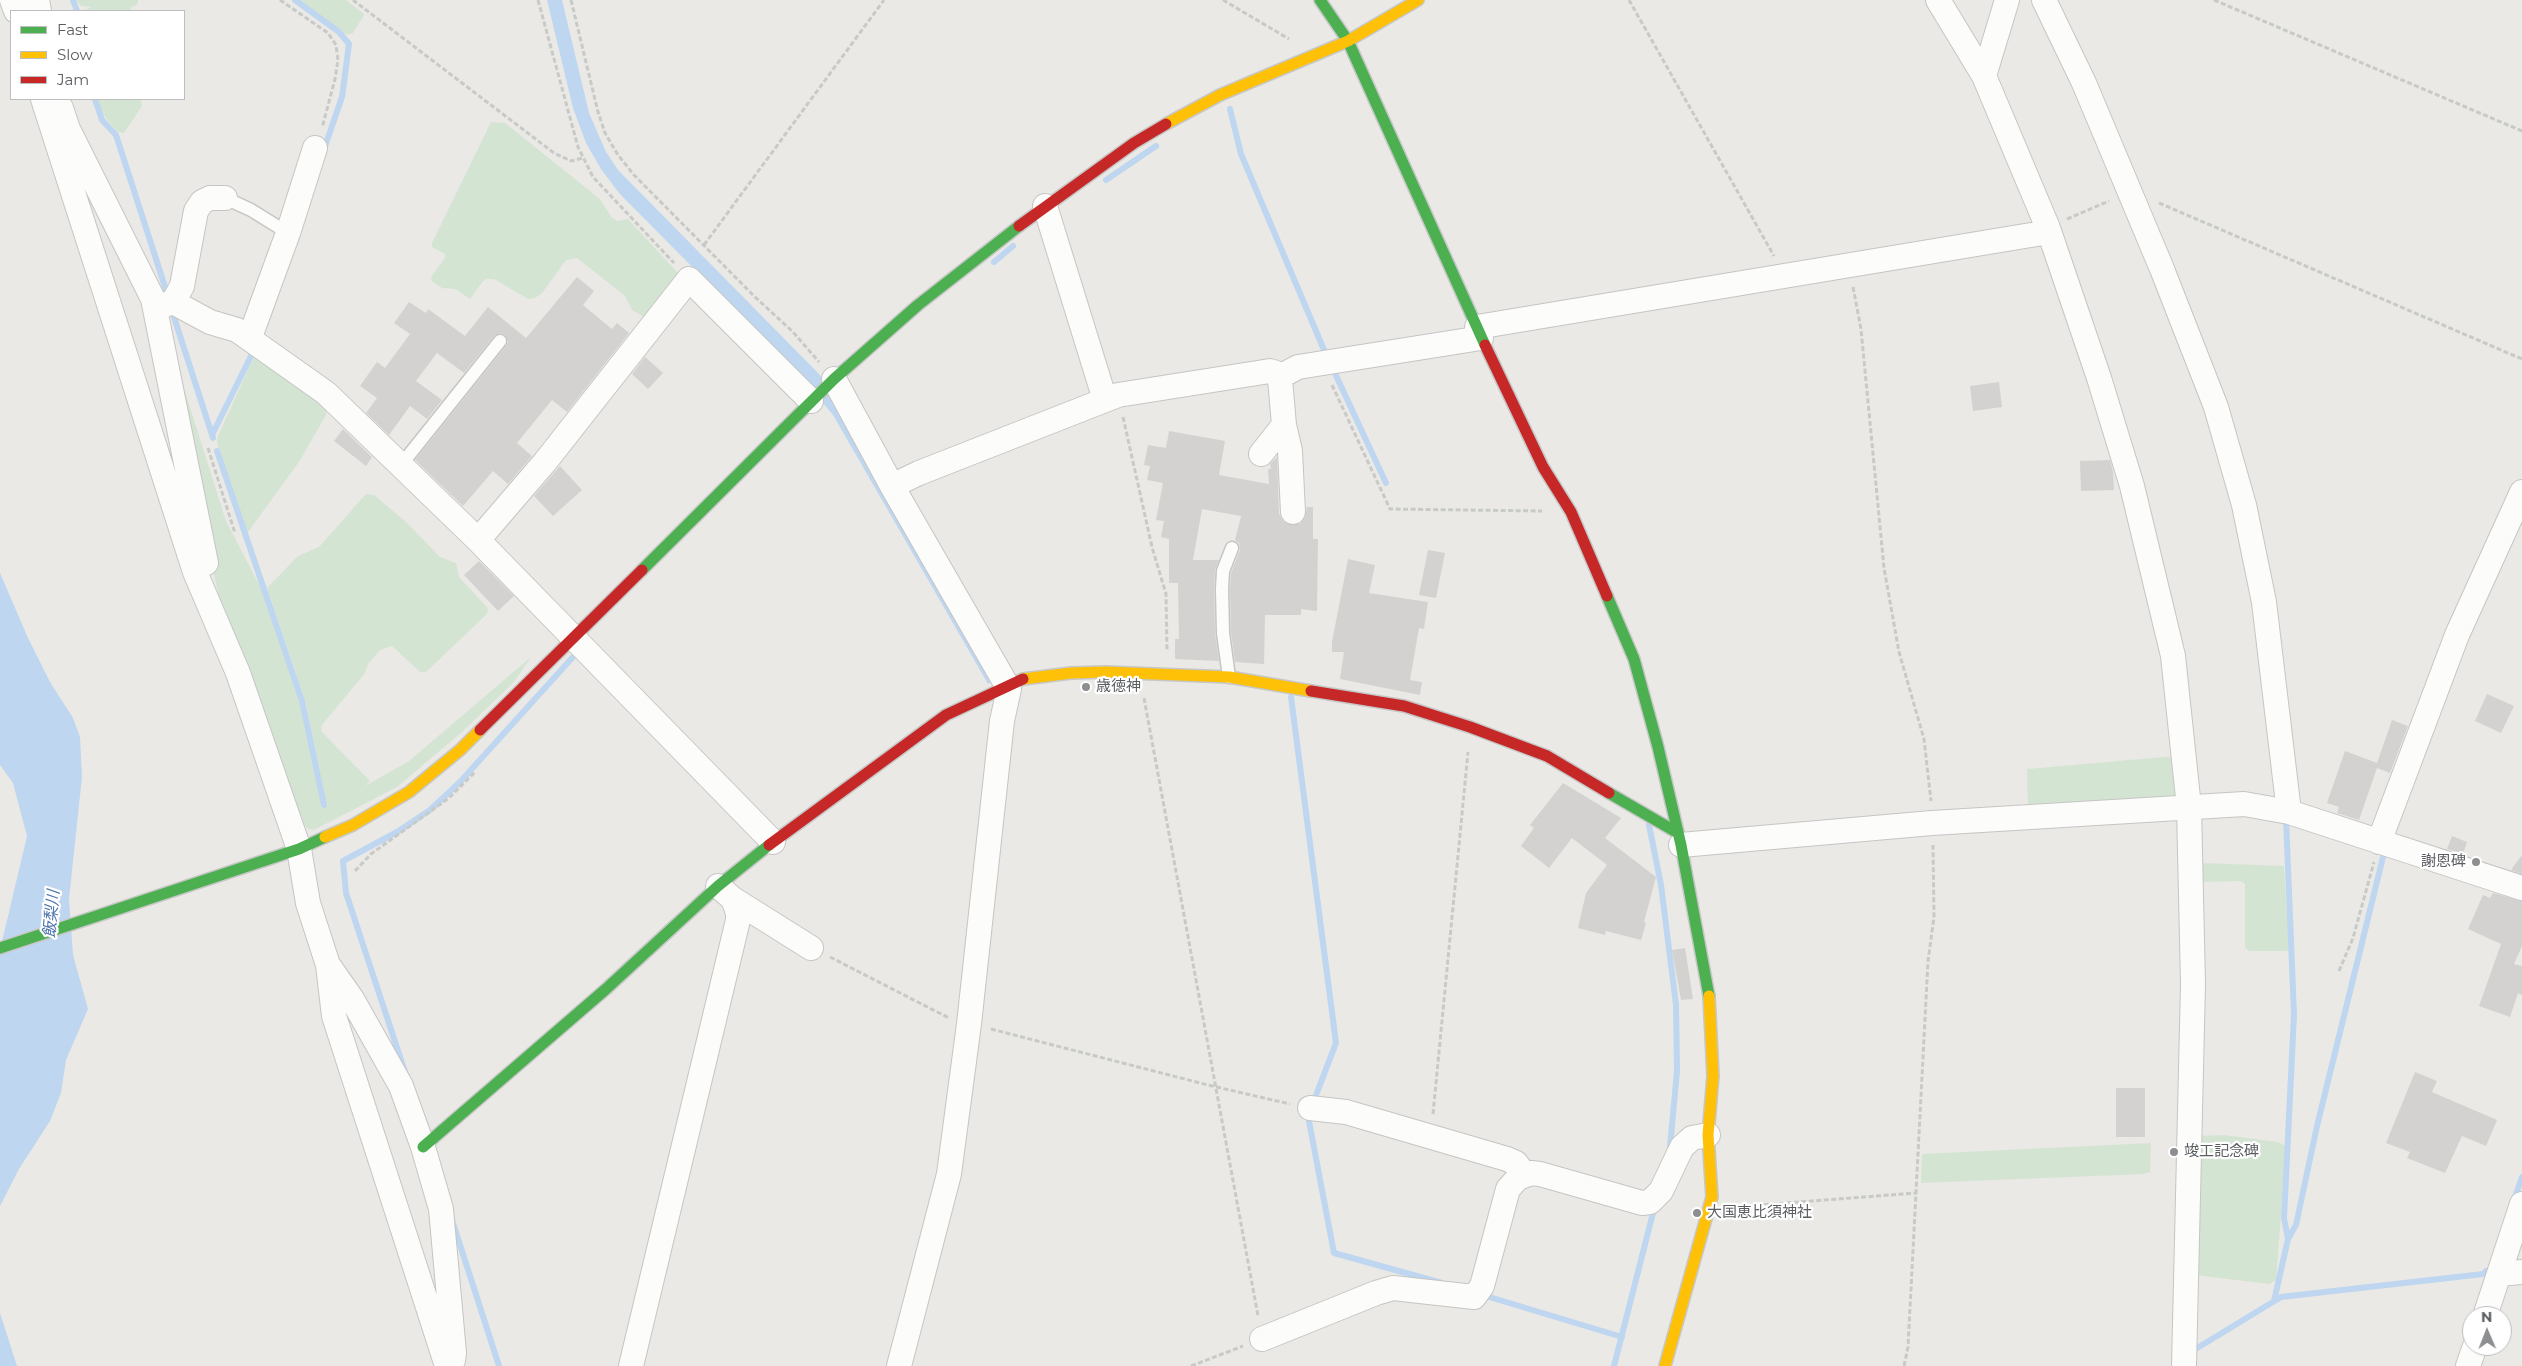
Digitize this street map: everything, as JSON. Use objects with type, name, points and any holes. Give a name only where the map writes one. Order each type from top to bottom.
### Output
[{"type":"street","points":[[1320,0],[1348,41],[1533,448],[1570,512],[1634,660],[1658,747],[1680,839],[1708,984],[1713,1076],[1708,1135],[1712,1196],[1710,1209],[1665,1366]]},
{"type":"street","points":[[0,948],[288,852],[380,811],[435,773],[813,399],[918,305],[995,243],[1134,144],[1179,116],[1220,95],[1348,41],[1418,0]]},
{"type":"street","points":[[1938,0],[1984,76],[2049,230],[2099,378],[2132,486],[2173,656],[2189,807],[2193,984],[2184,1366]]},
{"type":"street","points":[[1984,76],[2007,0]]},
{"type":"street","points":[[2044,0],[2084,83],[2216,407],[2244,505],[2264,602],[2289,812]]},
{"type":"street","points":[[53,105],[68,128],[148,286],[164,305],[237,330],[250,337],[326,393],[574,636],[773,842]]},
{"type":"street","points":[[53,105],[192,563],[238,673],[288,852],[308,903],[328,965],[334,1016],[447,1366]]},
{"type":"street","points":[[250,337],[288,233],[315,148]]},
{"type":"street","points":[[164,305],[182,286],[196,211],[202,202],[210,198],[225,198]]},
{"type":"street","points":[[1045,206],[1111,398]]},
{"type":"street","points":[[1280,379],[1290,370],[1479,332],[1780,275],[2049,230]]},
{"type":"street","points":[[478,540],[545,462],[689,279],[813,399]]},
{"type":"street","points":[[164,305],[206,562],[208,605]]},
{"type":"street","points":[[892,486],[919,472],[1111,398],[1270,371],[1276,373],[1280,379],[1284,425],[1290,451],[1293,512]]},
{"type":"street","points":[[831,382],[1009,690],[1002,721],[963,1023],[949,1174],[899,1366]]},
{"type":"street","points":[[1261,454],[1284,425]]},
{"type":"street","points":[[2379,842],[2457,635],[2522,492]]},
{"type":"street","points":[[423,1147],[606,989],[725,893],[773,842],[946,716],[1009,690],[1024,680],[1071,673],[1139,673],[1229,677],[1404,706],[1470,727],[1547,756],[1680,839],[2244,804],[2289,812],[2522,888]]},
{"type":"street","points":[[725,893],[810,948]]},
{"type":"street","points":[[631,1366],[737,928],[738,913],[725,893]]},
{"type":"street","points":[[328,965],[352,999],[401,1086],[423,1147],[441,1209],[454,1353],[451,1366]]},
{"type":"street","points":[[1310,1108],[1346,1112],[1507,1159],[1516,1163],[1524,1174]]},
{"type":"street","points":[[1262,1339],[1376,1292],[1393,1288],[1469,1298],[1476,1296],[1482,1286],[1508,1188],[1524,1174],[1540,1174],[1642,1204],[1650,1202],[1661,1191],[1682,1147],[1692,1138],[1708,1135]]},
{"type":"street","points":[[2491,1306],[2511,1273],[2522,1204]]},
{"type":"lane","points":[[225,198],[251,210],[288,233]]},
{"type":"lane","points":[[401,465],[500,341]]},
{"type":"lane","points":[[1229,677],[1223,633],[1222,589],[1223,571],[1232,548]]},
{"type":"path","points":[[280,0],[328,33],[338,52],[331,100],[315,148]]},
{"type":"path","points":[[353,0],[554,152],[571,161],[583,158]]},
{"type":"path","points":[[538,0],[566,110],[583,158],[594,177],[689,279]]},
{"type":"path","points":[[571,0],[598,112],[605,133],[618,155],[634,175],[704,246],[793,332],[831,382]]},
{"type":"path","points":[[704,246],[884,0]]},
{"type":"path","points":[[1223,0],[1298,44],[1310,57]]},
{"type":"path","points":[[1629,0],[1774,255],[1780,275]]},
{"type":"path","points":[[2214,0],[2522,131]]},
{"type":"path","points":[[2049,230],[2130,192],[2522,359]]},
{"type":"path","points":[[1849,264],[1861,330],[1884,568],[1899,652],[1924,739],[1931,787],[1934,917],[1928,961],[1908,1347],[1904,1366]]},
{"type":"path","points":[[1322,364],[1390,509],[1570,512]]},
{"type":"path","points":[[1111,398],[1166,594],[1167,674]]},
{"type":"path","points":[[1139,673],[1262,1339],[1191,1366]]},
{"type":"path","points":[[1428,1136],[1435,1108],[1436,1070],[1448,974],[1470,727]]},
{"type":"path","points":[[2339,971],[2353,938],[2379,842]]},
{"type":"path","points":[[810,948],[963,1023],[1310,1108]]},
{"type":"path","points":[[1710,1209],[1916,1193]]},
{"type":"green space","points":[[76,0],[138,0],[138,4],[130,8],[132,10],[84,10],[92,7],[81,6]]},
{"type":"green space","points":[[298,0],[346,0],[364,14],[353,33],[347,35]]},
{"type":"green space","points":[[98,100],[141,100],[142,106],[124,133],[118,132],[102,112]]},
{"type":"green space","points":[[491,122],[505,123],[600,199],[612,218],[618,221],[628,219],[678,273],[680,277],[646,318],[632,310],[625,296],[577,258],[566,260],[542,293],[535,298],[528,299],[494,279],[483,281],[470,299],[455,289],[442,288],[432,281],[431,277],[445,258],[445,254],[432,247],[432,243]]},
{"type":"green space","points":[[163,335],[168,338],[226,521],[262,590],[300,702],[322,806],[329,805],[326,803],[305,700],[267,588],[298,556],[319,547],[366,494],[374,495],[406,522],[440,557],[456,563],[459,577],[488,608],[487,614],[426,672],[420,672],[392,646],[380,650],[368,664],[365,673],[322,725],[321,731],[370,781],[365,786],[409,761],[531,657],[514,682],[462,732],[397,787],[314,830],[308,829],[304,824],[220,602]]},
{"type":"green space","points":[[256,352],[327,409],[326,415],[299,462],[248,532],[246,531],[217,443],[218,436]]},
{"type":"green space","points":[[2176,756],[2179,799],[2028,809],[2027,769]]},
{"type":"green space","points":[[2201,863],[2284,866],[2289,948],[2287,951],[2249,951],[2245,948],[2245,884],[2241,881],[2202,882]]},
{"type":"green space","points":[[2223,1135],[2278,1142],[2286,1147],[2276,1280],[2269,1284],[2195,1275],[2198,1136]]},
{"type":"green space","points":[[2151,1143],[2150,1172],[2144,1174],[1921,1183],[1922,1154]]},
{"type":"water","points":[[547,0],[562,0],[589,113],[606,152],[618,170],[819,374],[833,394],[995,680],[988,684],[833,415],[802,378],[619,193],[601,169],[586,143],[573,108]]},
{"type":"water","name":"飯梨川","points":[[0,573],[28,638],[50,682],[73,718],[80,737],[82,777],[69,899],[73,955],[88,1009],[66,1060],[61,1093],[50,1121],[19,1169],[0,1206],[0,950],[27,836],[13,783],[0,765]]},
{"type":"water","points":[[0,1313],[17,1366],[0,1366]]},
{"type":"building","points":[[577,277],[594,291],[583,305],[612,329],[617,323],[629,333],[567,412],[552,400],[517,443],[532,456],[508,484],[493,471],[463,506],[415,460],[506,346],[508,342],[505,335],[501,333],[494,336],[464,373],[437,353],[416,381],[442,400],[427,419],[410,406],[389,435],[366,413],[377,398],[360,386],[377,362],[385,368],[410,334],[394,323],[409,302],[426,313],[428,309],[465,336],[488,307],[526,338]]},
{"type":"building","points":[[645,357],[663,373],[648,389],[632,374]]},
{"type":"building","points":[[1999,382],[2002,407],[1973,411],[1970,386]]},
{"type":"building","points":[[343,429],[372,457],[366,466],[334,441]]},
{"type":"building","points":[[1169,431],[1225,441],[1219,475],[1269,484],[1268,469],[1271,469],[1270,464],[1277,457],[1279,513],[1282,520],[1287,524],[1300,524],[1305,518],[1307,507],[1313,507],[1313,539],[1318,539],[1317,611],[1301,609],[1301,615],[1265,615],[1264,664],[1235,662],[1231,632],[1230,589],[1231,573],[1240,550],[1239,543],[1235,540],[1241,516],[1202,509],[1193,560],[1219,560],[1215,570],[1214,589],[1215,633],[1219,661],[1175,659],[1175,639],[1179,639],[1178,583],[1169,583],[1169,539],[1161,537],[1164,521],[1156,520],[1163,483],[1147,480],[1150,466],[1144,465],[1148,445],[1166,448]]},
{"type":"building","points":[[2110,460],[2114,490],[2081,491],[2080,461]]},
{"type":"building","points":[[560,466],[582,490],[553,516],[534,496]]},
{"type":"building","points":[[1428,550],[1445,553],[1436,598],[1419,595]]},
{"type":"building","points":[[1348,559],[1375,565],[1369,593],[1428,602],[1424,629],[1419,628],[1410,680],[1422,682],[1420,695],[1340,679],[1344,652],[1332,652],[1332,642]]},
{"type":"building","points":[[479,561],[514,596],[498,611],[464,575]]},
{"type":"building","points":[[2487,694],[2514,706],[2501,733],[2475,721]]},
{"type":"building","points":[[2392,720],[2408,726],[2390,773],[2377,768],[2359,820],[2337,813],[2339,807],[2327,803],[2345,751],[2377,763]]},
{"type":"building","points":[[1563,783],[1621,818],[1605,838],[1656,877],[1641,940],[1606,931],[1605,935],[1578,928],[1586,893],[1607,865],[1572,838],[1549,868],[1521,846],[1534,828],[1530,825]]},
{"type":"building","points":[[2452,836],[2467,842],[2463,854],[2447,849]]},
{"type":"building","points":[[2522,855],[2522,874],[2511,870]]},
{"type":"building","points":[[2493,893],[2522,901],[2522,946],[2514,964],[2522,966],[2522,995],[2518,993],[2510,1017],[2479,1006],[2501,944],[2468,929],[2483,895],[2490,898]]},
{"type":"building","points":[[1685,948],[1693,999],[1681,1000],[1672,950]]},
{"type":"building","points":[[2415,1072],[2437,1081],[2432,1092],[2497,1120],[2486,1146],[2462,1136],[2445,1173],[2407,1158],[2410,1152],[2386,1143]]},
{"type":"building","points":[[2116,1088],[2145,1088],[2145,1137],[2116,1137]]},
{"type":"waterway","points":[[73,0],[77,10]]},
{"type":"waterway","points":[[295,0],[339,32],[349,44],[342,97],[323,152]]},
{"type":"waterway","points":[[95,100],[102,120],[116,135],[167,293]]},
{"type":"waterway","points":[[1230,109],[1241,154],[1327,357]]},
{"type":"waterway","points":[[1106,180],[1156,146]]},
{"type":"waterway","points":[[994,262],[1013,246]]},
{"type":"waterway","points":[[172,311],[213,438]]},
{"type":"waterway","points":[[212,435],[254,350]]},
{"type":"waterway","points":[[1333,369],[1386,483]]},
{"type":"waterway","points":[[217,451],[302,701],[324,805]]},
{"type":"waterway","points":[[405,1072],[346,893],[343,861],[397,832],[430,810],[460,782],[572,658]]},
{"type":"waterway","points":[[1291,697],[1336,1043],[1313,1103]]},
{"type":"waterway","points":[[2286,818],[2294,1015],[2284,1218],[2288,1239]]},
{"type":"waterway","points":[[1649,825],[1661,885],[1676,1005],[1677,1071],[1670,1147]]},
{"type":"waterway","points":[[2274,1301],[2288,1239],[2296,1225],[2317,1126],[2384,853]]},
{"type":"waterway","points":[[1310,1112],[1308,1116],[1334,1253],[1442,1283]]},
{"type":"waterway","points":[[2514,1200],[2522,1177]]},
{"type":"waterway","points":[[1614,1366],[1655,1205]]},
{"type":"waterway","points":[[452,1220],[499,1366]]},
{"type":"waterway","points":[[2194,1350],[2281,1297],[2483,1274],[2491,1270],[2492,1267]]},
{"type":"waterway","points":[[1486,1296],[1622,1337]]},
{"type":"traffic: fast","points":[[1320,0],[1348,41],[1485,345]]},
{"type":"traffic: fast","points":[[642,570],[834,379],[918,305],[1019,226]]},
{"type":"traffic: fast","points":[[1607,596],[1634,659],[1658,747],[1681,845],[1709,996]]},
{"type":"traffic: fast","points":[[1609,793],[1678,833]]},
{"type":"traffic: fast","points":[[0,948],[299,849],[325,837]]},
{"type":"traffic: fast","points":[[423,1147],[606,989],[718,886],[769,845]]},
{"type":"traffic: slow","points":[[1166,124],[1220,95],[1348,41],[1418,0]]},
{"type":"traffic: slow","points":[[1023,679],[1071,673],[1106,672],[1229,677],[1311,691]]},
{"type":"traffic: slow","points":[[325,837],[353,825],[409,792],[460,750],[480,730]]},
{"type":"traffic: slow","points":[[1665,1366],[1712,1197],[1708,1135],[1713,1076],[1709,996]]},
{"type":"traffic: jam","points":[[1019,226],[1134,143],[1166,124]]},
{"type":"traffic: jam","points":[[1485,345],[1543,467],[1571,512],[1607,596]]},
{"type":"traffic: jam","points":[[480,730],[642,570]]},
{"type":"traffic: jam","points":[[769,845],[946,715],[1023,679]]},
{"type":"traffic: jam","points":[[1311,691],[1404,706],[1470,727],[1547,756],[1609,793]]},
{"type":"place","name":"歳徳神","points":[[1086,687]]},
{"type":"place","name":"謝恩碑","points":[[2476,862]]},
{"type":"place","name":"竣工記念碑","points":[[2174,1152]]},
{"type":"place","name":"大国恵比須神社","points":[[1697,1213]]}]
